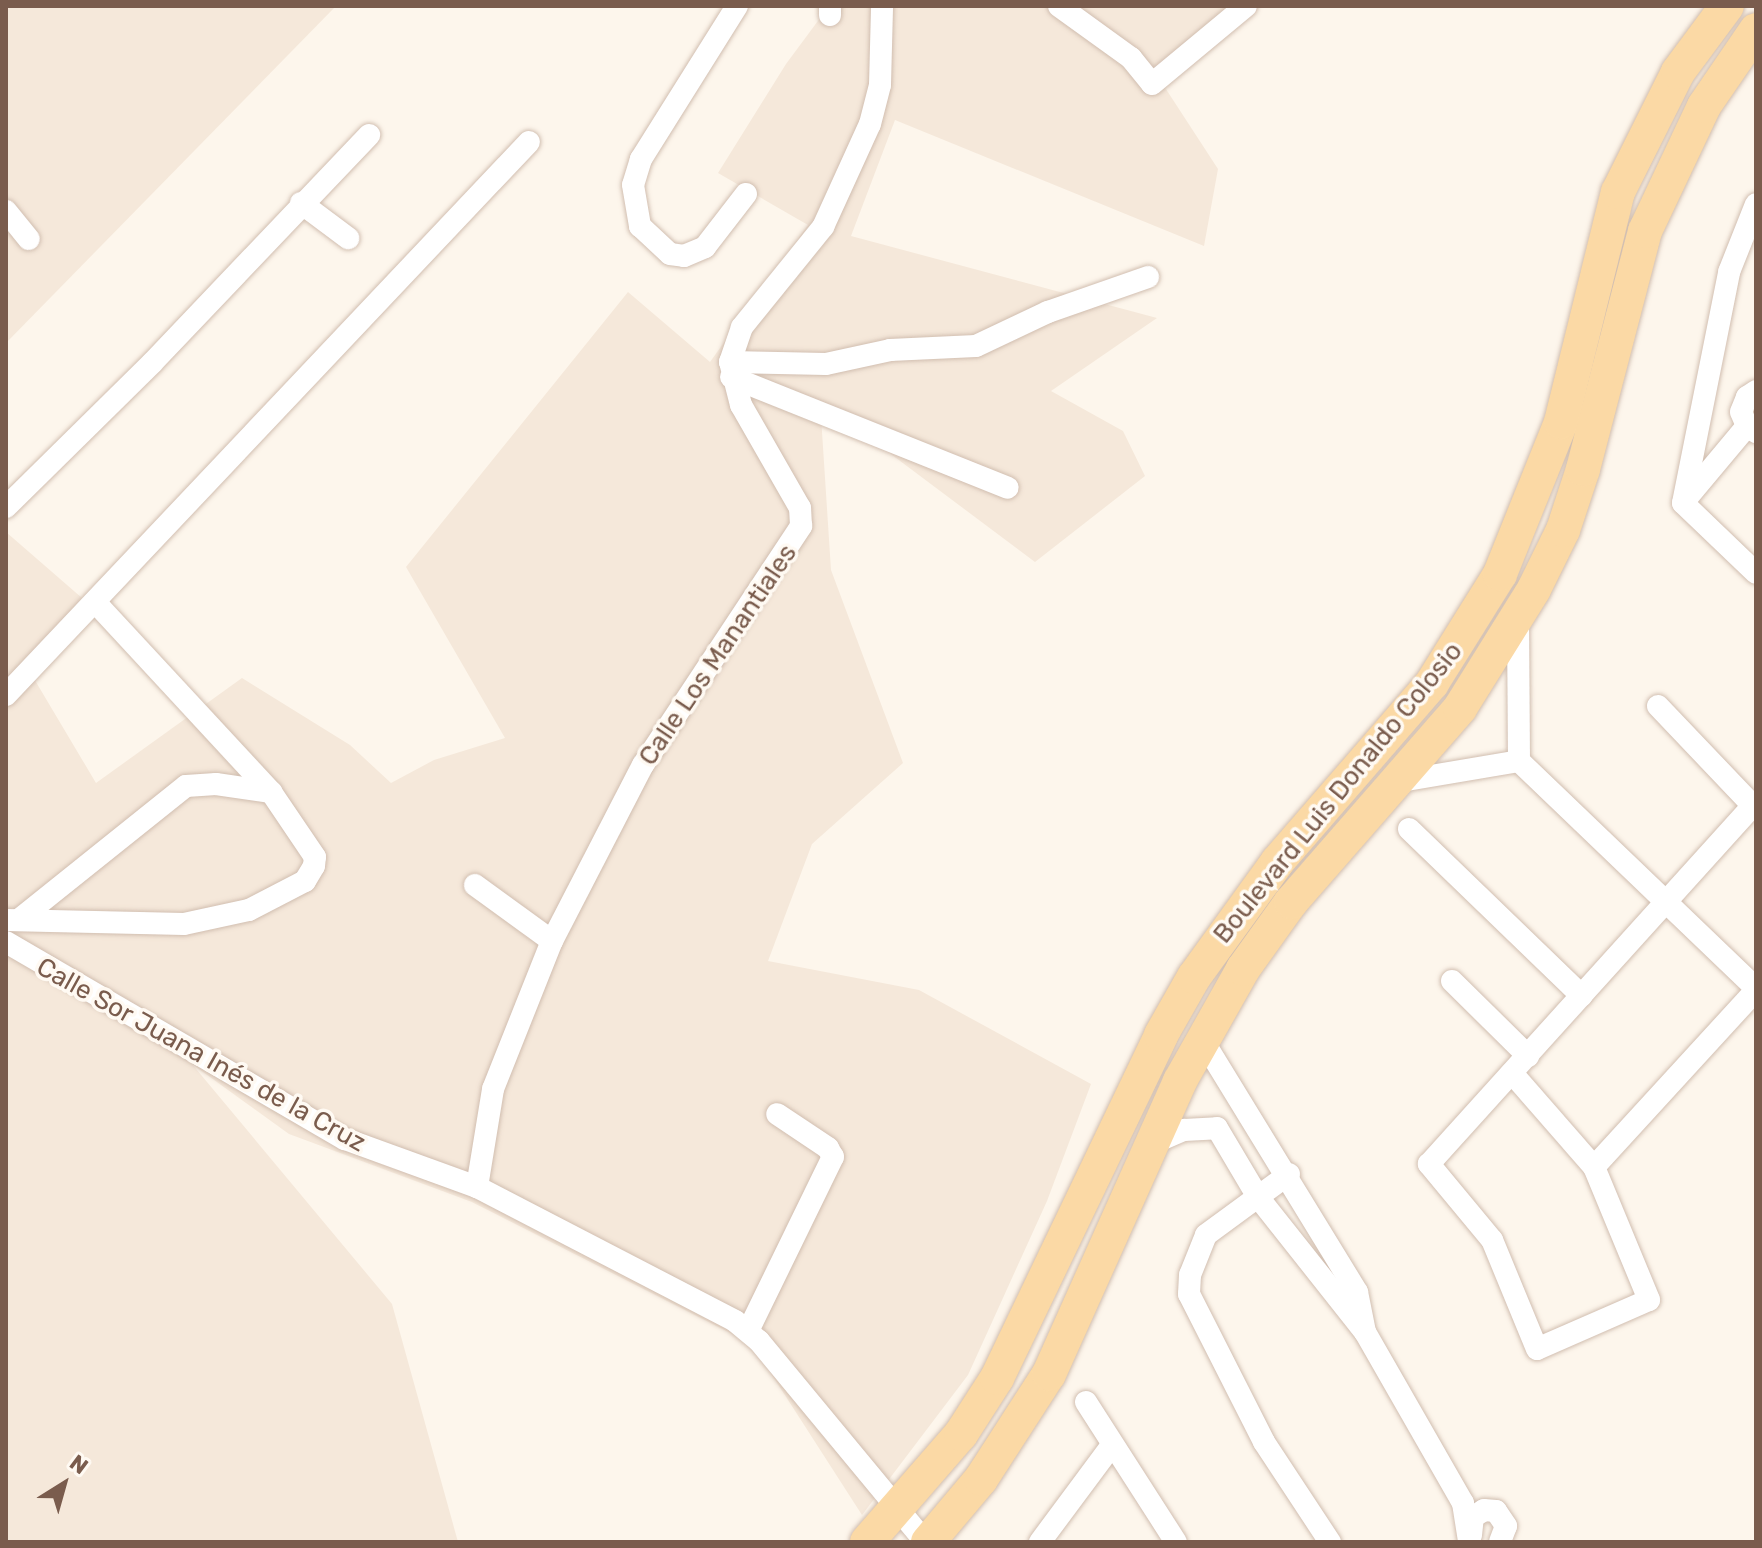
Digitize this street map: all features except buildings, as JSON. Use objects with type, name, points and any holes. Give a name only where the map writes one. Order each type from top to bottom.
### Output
[{"type":"main road","name":"Boulevard Luis Donaldo Colosio","points":[[867,1542],[901,1508],[997,1378],[1155,1047],[1194,977],[1278,861],[1432,683],[1500,574],[1561,422],[1618,192],[1678,72],[1727,6]]},
{"type":"main road","name":"Boulevard Luis Donaldo Colosio","points":[[927,1542],[981,1479],[1049,1374],[1202,1039],[1291,902],[1401,781],[1485,674],[1518,617],[1571,505],[1645,231],[1704,106],[1756,30]]},
{"type":"street","points":[[737,6],[641,159],[633,185],[640,226],[670,254],[684,256],[705,247],[746,194]]},
{"type":"street","points":[[731,370],[742,327],[823,227],[870,124],[880,85],[882,6]]},
{"type":"street","points":[[1068,7],[1131,58],[1152,84],[1246,6]]},
{"type":"street","points":[[6,507],[152,363],[369,135]]},
{"type":"street","points":[[6,695],[529,142]]},
{"type":"street","points":[[301,203],[348,238]]},
{"type":"street","points":[[1683,503],[1729,272],[1756,204]]},
{"type":"street","points":[[6,211],[29,239]]},
{"type":"street","points":[[731,370],[826,364],[890,350],[976,346],[1048,312],[1148,277]]},
{"type":"street","points":[[731,370],[1008,488]]},
{"type":"street","name":"Calle Los Manantiales","points":[[477,1187],[493,1089],[552,941],[643,765],[801,526],[800,508],[741,405],[731,370]]},
{"type":"street","points":[[1683,503],[1752,429],[1742,403],[1756,391]]},
{"type":"street","points":[[1683,503],[1756,573]]},
{"type":"street","points":[[13,919],[155,927],[249,910],[305,881],[314,866],[315,857],[271,792],[95,602]]},
{"type":"street","points":[[1518,617],[1519,761],[1756,989],[1594,1167]]},
{"type":"street","points":[[1512,1073],[1594,1167],[1649,1300],[1537,1349],[1492,1240],[1429,1164],[1754,807],[1658,706]]},
{"type":"street","points":[[1401,781],[1519,761]]},
{"type":"street","points":[[13,919],[186,786],[216,784],[271,792]]},
{"type":"street","points":[[1409,829],[1582,996]]},
{"type":"street","points":[[475,885],[552,941]]},
{"type":"street","name":"Calle Sor Juana Inés de la Cruz","points":[[6,942],[345,1139],[477,1187],[748,1331],[927,1542]]},
{"type":"street","points":[[1452,981],[1528,1056]]},
{"type":"street","points":[[1202,1039],[1289,1174],[1363,1305],[1365,1332]]},
{"type":"street","points":[[1153,1143],[1184,1130],[1217,1128],[1246,1109]]},
{"type":"street","points":[[748,1331],[833,1157],[828,1148],[777,1114]]},
{"type":"street","points":[[1217,1128],[1258,1197],[1365,1332],[1463,1503],[1472,1537]]},
{"type":"street","points":[[1289,1174],[1206,1235],[1190,1275],[1189,1294],[1264,1442],[1330,1542]]},
{"type":"street","points":[[1086,1402],[1176,1542]]},
{"type":"street","points":[[1040,1542],[1112,1445]]},
{"type":"street","points":[[1472,1537],[1478,1512],[1496,1511],[1506,1526],[1500,1542]]},
{"type":"shaded area","points":[[6,6],[336,6],[6,343]]},
{"type":"shaded area","points":[[829,6],[1234,6],[1162,83],[1218,169],[1204,246],[895,120],[851,236],[1157,318],[1051,391],[1123,431],[1145,476],[1035,562],[820,401],[831,570],[903,763],[812,844],[768,961],[919,990],[1091,1084],[1047,1201],[968,1375],[862,1515],[752,1344],[472,1202],[289,1134],[192,1064],[392,1304],[458,1542],[6,1542],[6,532],[82,598],[30,672],[96,783],[242,678],[350,745],[391,783],[434,760],[505,738],[406,567],[628,292],[710,362],[808,225],[718,173],[786,64]]}]
